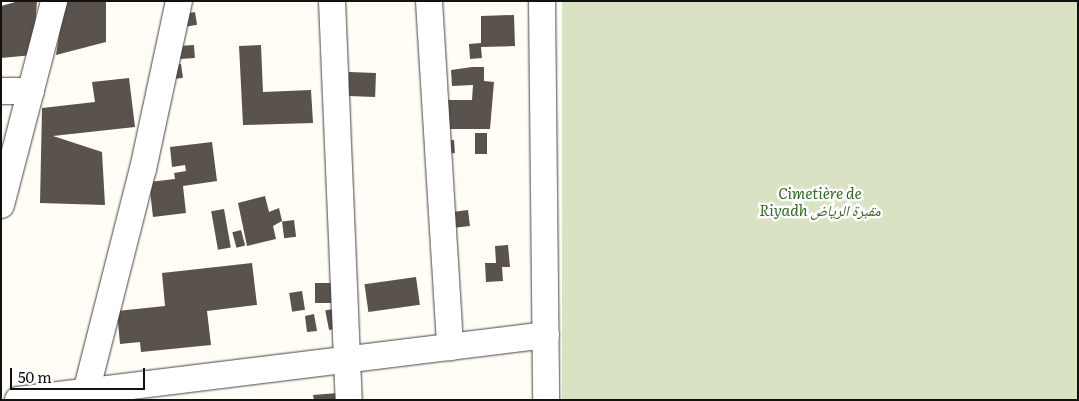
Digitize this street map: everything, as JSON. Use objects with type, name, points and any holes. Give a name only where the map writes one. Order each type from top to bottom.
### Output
[{"type":"street","points":[[1,204],[54,1]]},
{"type":"street","points":[[87,396],[148,150],[179,1]]},
{"type":"street","points":[[332,1],[348,400]]},
{"type":"street","points":[[429,1],[450,347]]},
{"type":"street","points":[[542,1],[546,400]]},
{"type":"street","points":[[1,91],[31,91]]},
{"type":"street","points":[[18,400],[87,396],[546,335]]},
{"type":"green space","name":"Cimetière de Riyadh مقبرة الرياض","points":[[562,1],[1078,1],[1078,400],[562,400]]},
{"type":"building","points":[[19,1],[37,1],[33,55],[1,58],[1,6]]},
{"type":"building","points":[[64,1],[106,1],[106,42],[56,55]]},
{"type":"building","points":[[195,12],[197,25],[185,27],[183,14]]},
{"type":"building","points":[[514,15],[515,46],[481,47],[482,58],[470,59],[469,44],[481,43],[481,16]]},
{"type":"building","points":[[194,45],[195,58],[180,59],[179,46]]},
{"type":"building","points":[[261,45],[263,92],[311,90],[313,123],[243,125],[239,46]]},
{"type":"building","points":[[181,64],[183,78],[171,80],[169,66]]},
{"type":"building","points":[[484,67],[484,81],[494,82],[490,129],[439,129],[439,100],[472,100],[473,85],[452,86],[451,70]]},
{"type":"building","points":[[349,72],[376,73],[375,97],[348,96]]},
{"type":"building","points":[[129,78],[135,127],[53,136],[102,152],[105,205],[40,203],[42,108],[95,102],[92,82]]},
{"type":"building","points":[[475,133],[487,133],[487,154],[475,154]]},
{"type":"building","points":[[454,140],[455,153],[441,154],[440,141]]},
{"type":"building","points":[[212,142],[217,181],[183,186],[186,213],[153,217],[149,182],[175,179],[174,173],[186,171],[185,165],[172,167],[170,147]]},
{"type":"building","points":[[265,196],[269,212],[279,208],[282,221],[273,226],[276,239],[247,246],[238,203]]},
{"type":"building","points":[[224,209],[231,247],[218,250],[211,211]]},
{"type":"building","points":[[468,210],[470,226],[454,228],[452,212]]},
{"type":"building","points":[[294,220],[296,237],[284,238],[282,221]]},
{"type":"building","points":[[241,230],[245,245],[236,248],[232,232]]},
{"type":"building","points":[[508,245],[510,267],[502,267],[503,281],[486,282],[485,263],[496,263],[495,246]]},
{"type":"building","points":[[252,263],[257,305],[207,311],[211,345],[141,352],[140,342],[120,344],[117,311],[165,306],[162,273]]},
{"type":"building","points":[[416,277],[420,305],[368,312],[365,284]]},
{"type":"building","points":[[315,283],[331,283],[331,303],[315,303]]},
{"type":"building","points":[[302,291],[305,310],[292,312],[289,293]]},
{"type":"building","points":[[338,308],[342,328],[329,330],[325,310]]},
{"type":"building","points":[[314,314],[317,331],[307,332],[305,316]]},
{"type":"building","points":[[338,393],[339,400],[314,400],[313,395]]}]
